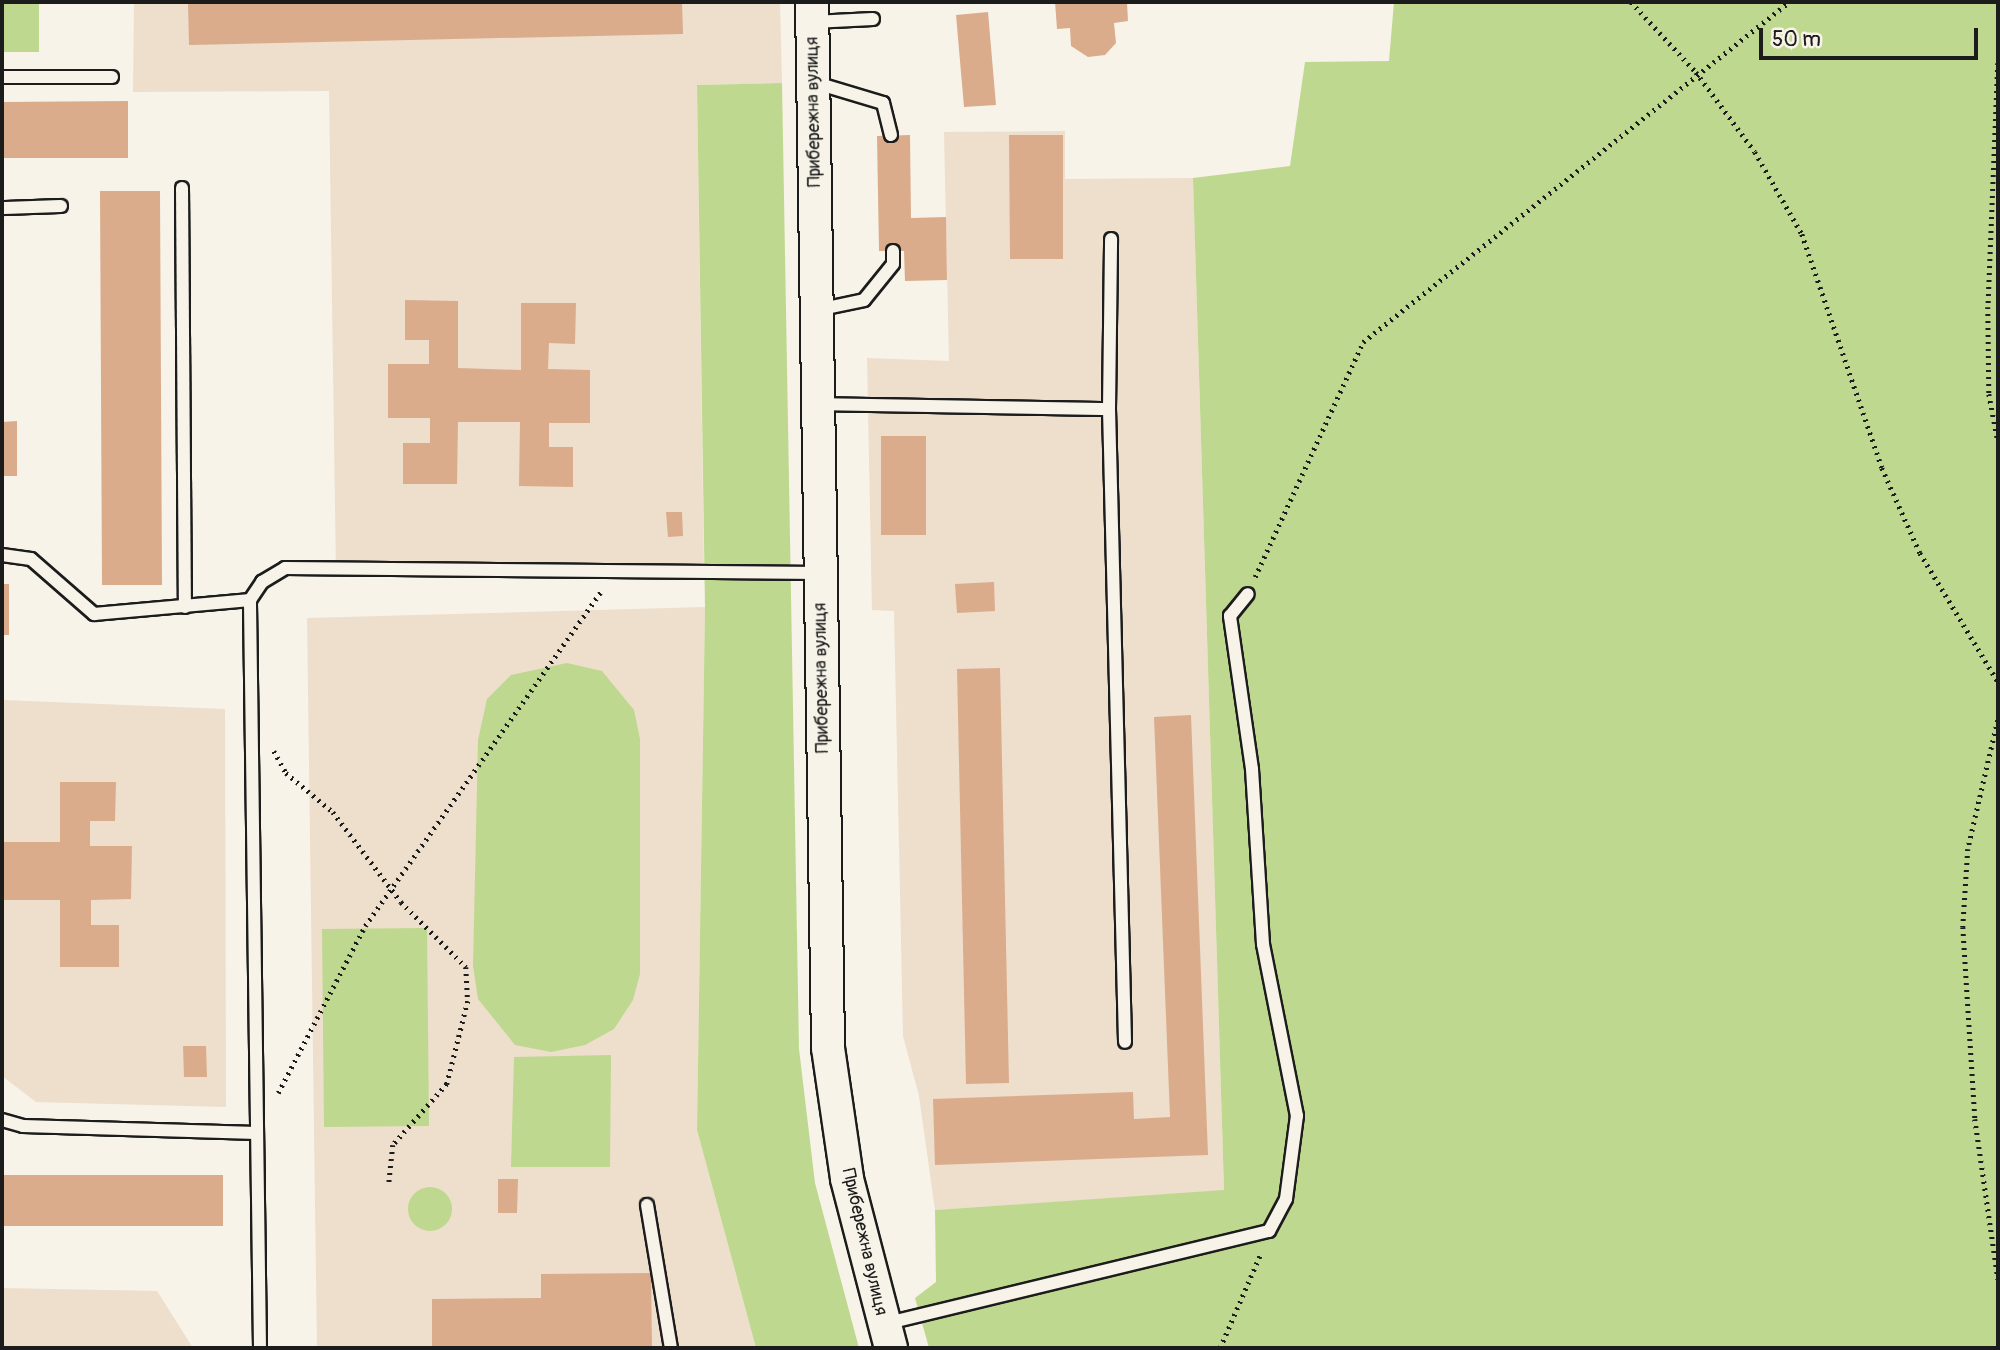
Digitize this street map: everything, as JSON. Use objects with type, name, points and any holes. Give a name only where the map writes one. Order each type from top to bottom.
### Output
[{"type":"street","name":"Прибережна вулиця","points":[[813,12],[828,1048],[848,1179],[888,1336]]},
{"type":"lane","points":[[813,12],[873,19]]},
{"type":"lane","points":[[2,77],[112,77]]},
{"type":"lane","points":[[813,82],[883,103],[891,135]]},
{"type":"lane","points":[[183,188],[185,607]]},
{"type":"lane","points":[[2,208],[61,206]]},
{"type":"lane","points":[[1111,239],[1109,409],[1125,1042]]},
{"type":"lane","points":[[817,310],[864,300],[893,264],[893,251]]},
{"type":"lane","points":[[818,404],[1109,409]]},
{"type":"lane","points":[[2,555],[31,559],[94,614],[250,600]]},
{"type":"lane","points":[[260,1348],[250,600],[262,582],[285,568],[613,575],[820,573]]},
{"type":"lane","points":[[888,1336],[1269,1231],[1286,1199],[1297,1116],[1263,944],[1252,769],[1230,616],[1248,594]]},
{"type":"lane","points":[[2,1120],[23,1126],[257,1133]]},
{"type":"lane","points":[[647,1205],[671,1348]]},
{"type":"path","points":[[1631,2],[1696,72],[1755,152],[1802,234],[1834,313],[1860,415],[1920,554],[1998,682]]},
{"type":"path","points":[[1248,594],[1363,342],[1696,72],[1789,2]]},
{"type":"path","points":[[1998,63],[1988,307],[1989,394],[1998,442]]},
{"type":"path","points":[[257,1133],[365,926],[613,575]]},
{"type":"path","points":[[251,705],[286,773],[340,820],[401,902],[466,967],[468,1001],[447,1083],[393,1145],[389,1182]]},
{"type":"path","points":[[1998,720],[1968,849],[1963,926],[1975,1119],[1998,1279]]},
{"type":"path","points":[[1220,1348],[1269,1231]]},
{"type":"shaded area","points":[[134,2],[780,2],[782,83],[697,85],[704,570],[336,575],[329,91],[133,92]]},
{"type":"shaded area","points":[[1065,131],[1065,179],[1193,178],[1224,1191],[935,1210],[919,1096],[903,1036],[894,611],[872,610],[867,358],[949,361],[944,132]]},
{"type":"shaded area","points":[[705,607],[697,1130],[756,1348],[317,1348],[307,618]]},
{"type":"shaded area","points":[[2,700],[225,709],[226,1107],[36,1102],[2,1076]]},
{"type":"shaded area","points":[[2,1288],[157,1291],[193,1348],[2,1348]]},
{"type":"green space","points":[[2,2],[39,2],[39,52],[2,52]]},
{"type":"green space","points":[[1394,2],[1998,2],[1998,1348],[929,1348],[915,1298],[936,1282],[935,1210],[1224,1190],[1193,178],[1290,166],[1305,62],[1389,61]]},
{"type":"green space","points":[[782,83],[799,1049],[815,1183],[859,1348],[756,1348],[697,1130],[705,607],[697,85]]},
{"type":"green space","points":[[567,663],[602,671],[634,710],[640,739],[640,974],[633,1000],[614,1029],[585,1045],[551,1052],[515,1045],[478,999],[473,966],[478,740],[487,699],[511,675]]},
{"type":"green space","points":[[427,928],[429,1126],[324,1127],[322,929]]},
{"type":"green space","points":[[611,1055],[610,1167],[511,1167],[514,1057]]},
{"type":"green space","points":[[430,1187],[445,1194],[452,1209],[445,1224],[430,1231],[415,1224],[408,1209],[415,1194]]},
{"type":"building","points":[[188,2],[682,2],[683,34],[189,45]]},
{"type":"building","points":[[1055,2],[1127,2],[1128,21],[1114,23],[1116,43],[1105,55],[1088,57],[1071,46],[1070,28],[1057,29]]},
{"type":"building","points":[[988,12],[996,105],[964,107],[956,15]]},
{"type":"building","points":[[128,101],[128,158],[2,158],[2,102]]},
{"type":"building","points":[[910,135],[911,218],[946,217],[947,280],[905,281],[904,251],[879,251],[877,136]]},
{"type":"building","points":[[1009,135],[1063,135],[1063,259],[1010,259]]},
{"type":"building","points":[[100,191],[160,191],[162,585],[102,585]]},
{"type":"building","points":[[405,300],[458,301],[458,368],[521,370],[521,303],[576,303],[575,344],[549,343],[548,369],[590,370],[590,423],[549,423],[549,447],[573,447],[573,487],[519,486],[520,422],[458,422],[457,484],[403,484],[403,443],[430,443],[430,418],[388,418],[388,364],[429,364],[429,340],[405,340]]},
{"type":"building","points":[[17,421],[17,476],[2,476],[2,422]]},
{"type":"building","points":[[881,436],[926,436],[926,535],[881,535]]},
{"type":"building","points":[[666,512],[682,512],[683,536],[668,537]]},
{"type":"building","points":[[994,582],[995,611],[957,613],[955,584]]},
{"type":"building","points":[[2,584],[9,584],[9,635],[2,635]]},
{"type":"building","points":[[1000,668],[1009,1083],[966,1084],[957,669]]},
{"type":"building","points":[[1191,715],[1208,1155],[935,1165],[933,1099],[1133,1092],[1134,1119],[1170,1117],[1154,717]]},
{"type":"building","points":[[60,782],[116,782],[115,821],[90,821],[90,846],[132,846],[131,899],[91,900],[91,925],[119,925],[119,967],[60,967],[60,900],[2,900],[2,842],[60,842]]},
{"type":"building","points":[[183,1046],[206,1046],[207,1077],[184,1077]]},
{"type":"building","points":[[2,1175],[223,1175],[223,1226],[2,1226]]},
{"type":"building","points":[[498,1179],[518,1179],[517,1213],[498,1213]]},
{"type":"building","points":[[651,1273],[652,1348],[432,1348],[432,1299],[541,1298],[541,1274]]}]
